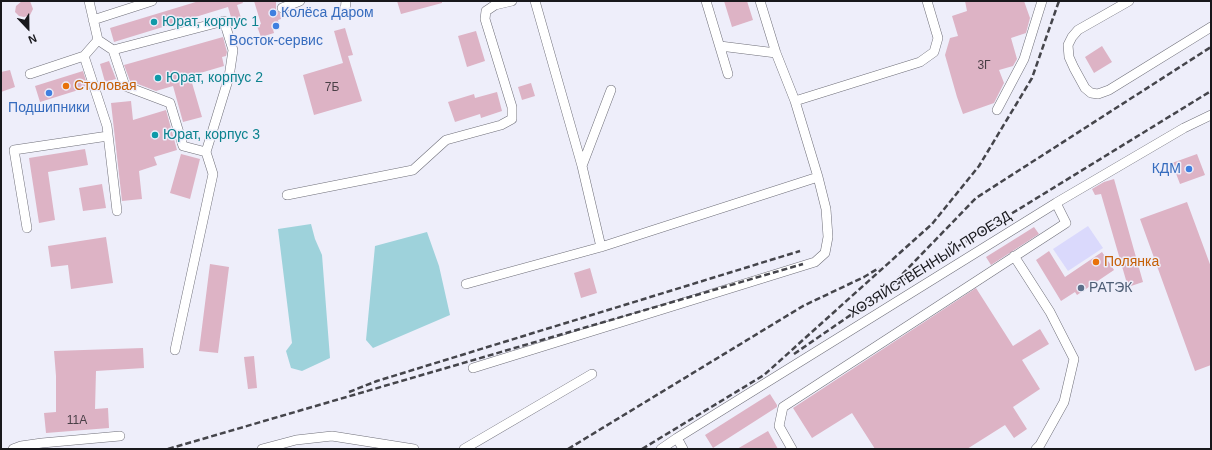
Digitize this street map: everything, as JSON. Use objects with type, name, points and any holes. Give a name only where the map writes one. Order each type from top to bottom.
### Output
[{"type":"street","points":[[89,1],[98,40],[113,50],[125,86],[170,103],[183,146],[206,152]]},
{"type":"street","points":[[93,20],[152,1]]},
{"type":"street","points":[[282,8],[300,1]]},
{"type":"street","points":[[345,11],[346,1]]},
{"type":"street","points":[[287,195],[413,170],[446,140],[501,125],[512,119],[512,107],[485,19],[486,12],[495,5],[512,1]]},
{"type":"street","points":[[535,1],[582,166],[601,247]]},
{"type":"street","points":[[706,1],[728,74]]},
{"type":"street","points":[[473,368],[815,262],[825,253],[828,237],[826,209],[795,101],[776,53],[760,1]]},
{"type":"street","points":[[795,101],[920,62],[934,52],[938,38],[927,1]]},
{"type":"street","points":[[997,110],[1024,59],[1042,1]]},
{"type":"street","points":[[1129,1],[1078,30],[1068,45],[1069,56],[1074,68],[1085,88],[1091,93],[1098,94],[1109,90],[1211,27]]},
{"type":"street","points":[[113,50],[224,21],[233,50],[229,77],[206,152],[213,174],[175,350]]},
{"type":"street","points":[[30,74],[84,56],[98,40]]},
{"type":"street","points":[[720,46],[776,53]]},
{"type":"street","points":[[84,56],[107,126],[117,211]]},
{"type":"street","points":[[582,166],[611,90]]},
{"type":"street","name":"ХОЗЯЙСТВЕННЫЙ ПРОЕЗД","points":[[661,449],[1056,203],[1184,128],[1210,117]]},
{"type":"street","points":[[27,228],[14,150],[108,136]]},
{"type":"street","points":[[466,284],[601,247],[818,178]]},
{"type":"street","points":[[792,449],[779,426],[783,407],[1066,223],[1056,203]]},
{"type":"street","points":[[1014,256],[1050,312],[1074,359],[1064,402],[1040,446],[1036,449]]},
{"type":"street","points":[[464,449],[592,374]]},
{"type":"street","points":[[13,449],[21,446],[120,436]]},
{"type":"street","points":[[262,449],[286,446],[332,436],[414,449]]},
{"type":"street","points":[[678,438],[683,449]]},
{"type":"shaded area","points":[[311,224],[315,239],[322,255],[330,358],[302,371],[291,368],[286,351],[292,343],[278,229]]},
{"type":"shaded area","points":[[1088,226],[1103,248],[1068,271],[1053,249]]},
{"type":"shaded area","points":[[427,232],[439,266],[450,315],[373,348],[366,340],[375,246]]},
{"type":"building","points":[[22,1],[30,1],[33,9],[30,15],[24,17],[19,16],[15,12],[16,6]]},
{"type":"building","name":"Юрат, корпус 1","points":[[199,1],[242,1],[243,3],[237,5],[242,21],[233,24],[228,7],[114,42],[110,28]]},
{"type":"building","points":[[254,1],[276,1],[276,10],[280,13],[281,19],[278,20],[279,24],[272,26],[274,33],[261,37],[257,26],[261,24]]},
{"type":"building","points":[[397,1],[442,1],[442,3],[401,14]]},
{"type":"building","points":[[724,1],[747,1],[753,20],[732,27]]},
{"type":"building","points":[[965,1],[1024,1],[1030,18],[1026,33],[1011,38],[1017,59],[1013,66],[999,70],[1004,83],[994,103],[963,114],[945,55],[950,38],[958,36],[952,16],[967,11]]},
{"type":"building","points":[[345,28],[353,55],[348,56],[362,101],[314,115],[303,75],[343,63],[334,31]]},
{"type":"building","points":[[476,31],[485,61],[467,67],[458,36]]},
{"type":"building","name":"Юрат, корпус 2","points":[[223,37],[227,52],[226,56],[222,57],[224,66],[190,76],[202,117],[183,122],[173,86],[156,91],[130,81],[124,65]]},
{"type":"building","points":[[1102,46],[1112,62],[1094,73],[1085,57]]},
{"type":"building","points":[[109,61],[116,79],[105,82],[100,64]]},
{"type":"building","points":[[10,70],[15,87],[1,92],[1,72]]},
{"type":"building","points":[[83,71],[88,87],[40,102],[35,86]]},
{"type":"building","points":[[531,83],[535,96],[522,100],[518,87]]},
{"type":"building","points":[[497,92],[502,111],[481,118],[480,114],[455,122],[448,102],[474,94],[475,98]]},
{"type":"building","points":[[131,101],[133,120],[166,110],[177,150],[154,157],[157,165],[139,171],[142,199],[122,201],[111,103]]},
{"type":"building","points":[[85,149],[88,165],[48,172],[55,220],[39,223],[29,158]]},
{"type":"building","points":[[181,154],[200,159],[190,199],[170,193]]},
{"type":"building","points":[[1197,154],[1205,175],[1180,184],[1172,163]]},
{"type":"building","points":[[1114,179],[1143,282],[1128,287],[1101,194],[1095,195],[1092,189],[1104,182]]},
{"type":"building","points":[[102,184],[106,208],[83,211],[79,188]]},
{"type":"building","points":[[1187,202],[1211,267],[1211,365],[1195,371],[1140,219]]},
{"type":"building","points":[[1034,227],[1039,234],[991,265],[986,257]]},
{"type":"building","points":[[106,237],[113,283],[71,289],[68,265],[51,267],[48,246]]},
{"type":"building","points":[[1049,251],[1065,277],[1102,252],[1114,270],[1077,295],[1075,292],[1061,301],[1036,260]]},
{"type":"building","points":[[210,264],[229,267],[218,353],[199,351]]},
{"type":"building","points":[[590,268],[597,293],[581,298],[574,273]]},
{"type":"building","points":[[976,288],[1013,346],[1040,329],[1049,344],[1022,360],[1040,389],[1013,407],[1027,429],[1014,438],[1005,425],[967,449],[875,449],[852,413],[812,438],[793,408]]},
{"type":"building","points":[[143,348],[144,368],[96,371],[95,409],[108,408],[109,428],[46,433],[44,413],[56,412],[54,351]]},
{"type":"building","points":[[254,356],[257,388],[248,389],[244,357]]},
{"type":"building","points":[[770,394],[777,407],[713,448],[705,435]]},
{"type":"building","points":[[768,431],[778,449],[737,449]]},
{"type":"railway","points":[[642,449],[764,375],[932,224],[979,166],[1032,78],[1059,1]]},
{"type":"railway","points":[[794,354],[887,290],[976,198],[1211,47]]},
{"type":"railway","points":[[897,284],[1211,91]]},
{"type":"railway","points":[[349,392],[377,381],[800,251]]},
{"type":"railway","points":[[168,449],[803,264]]},
{"type":"railway","points":[[568,449],[803,306],[864,277],[879,268]]},
{"type":"place","name":"Колёса Даром","points":[[273,13]]},
{"type":"place","name":"Юрат, корпус 1","points":[[154,22]]},
{"type":"place","name":"Восток-сервис","points":[[276,26]]},
{"type":"place","name":"Юрат, корпус 2","points":[[158,78]]},
{"type":"place","name":"Столовая","points":[[66,86]]},
{"type":"place","name":"Подшипники","points":[[49,93]]},
{"type":"place","name":"Юрат, корпус 3","points":[[155,135]]},
{"type":"place","name":"КДМ","points":[[1189,169]]},
{"type":"place","name":"Полянка","points":[[1096,262]]},
{"type":"place","name":"РАТЭК","points":[[1081,288]]}]
